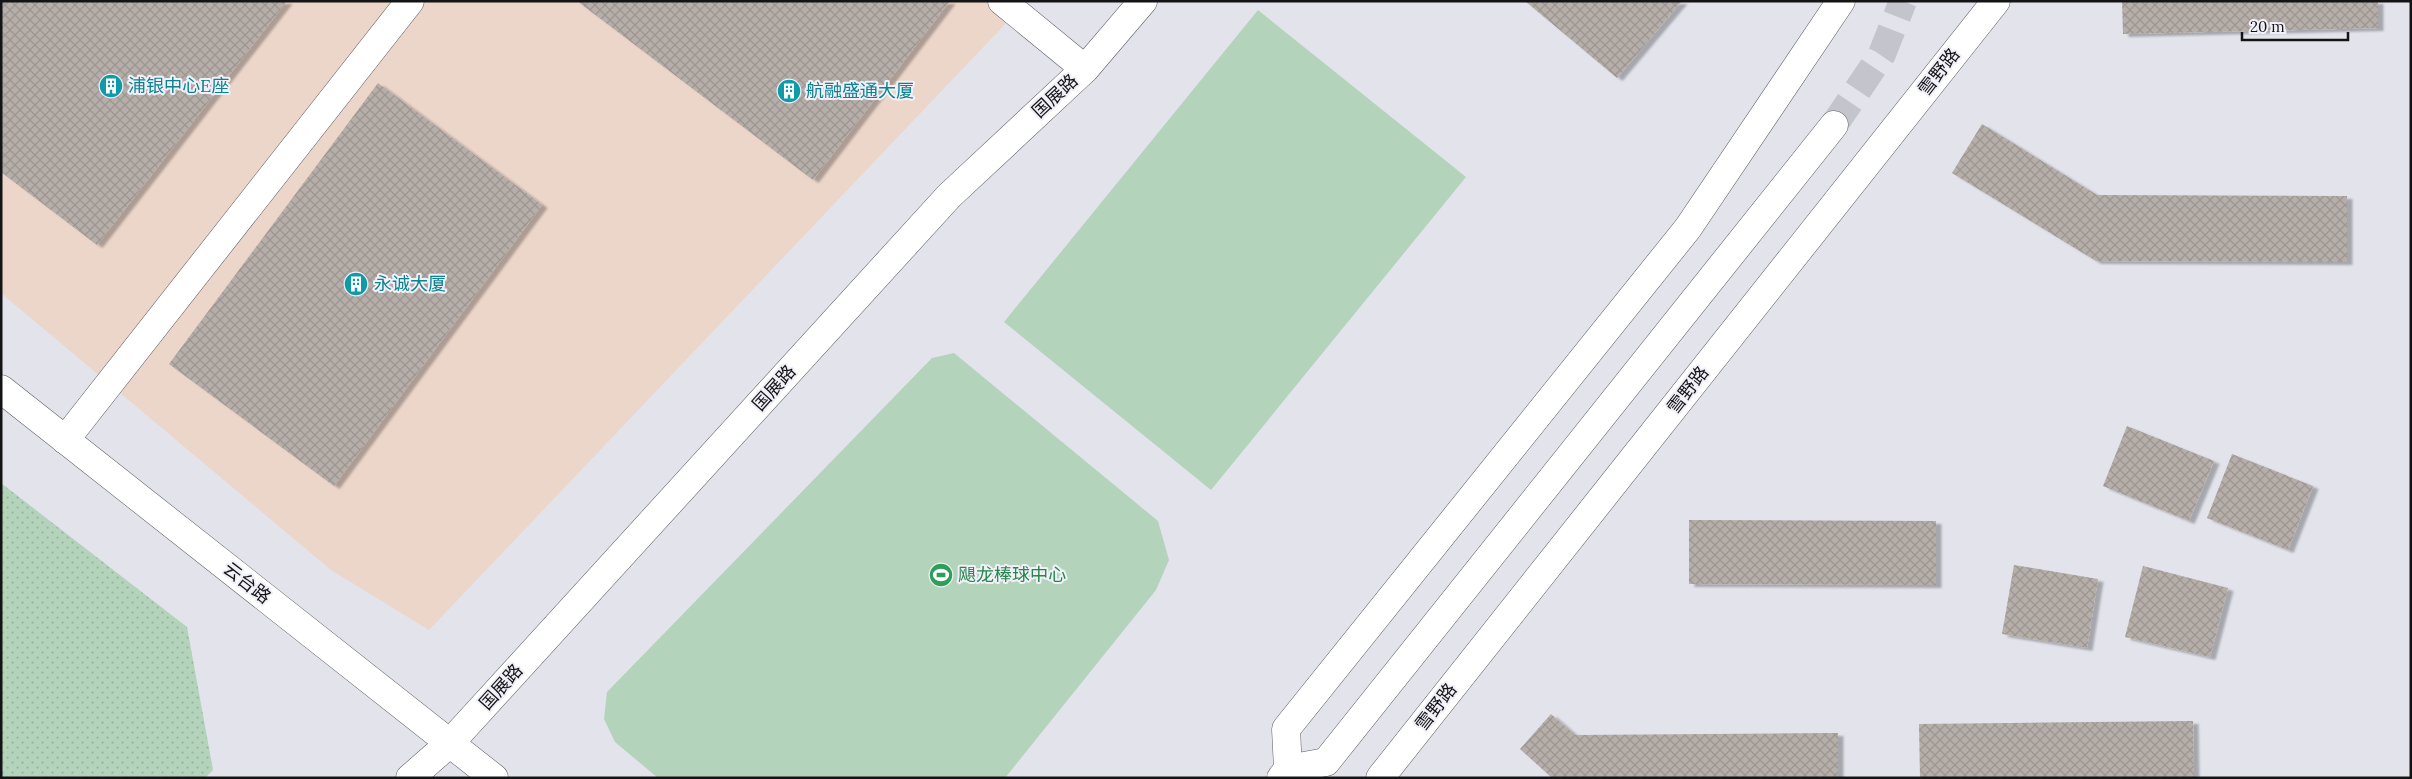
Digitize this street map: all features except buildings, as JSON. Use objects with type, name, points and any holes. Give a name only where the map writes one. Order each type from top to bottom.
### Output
[{"type":"street","points":[[65,440],[410,1]]},
{"type":"street","points":[[1002,1],[1085,69]]},
{"type":"street","name":"国展路","points":[[410,778],[450,743],[949,196],[1085,69],[1142,1]]},
{"type":"street","points":[[1834,125],[1326,762],[1284,773],[1286,729],[1688,228],[1842,1]]},
{"type":"street","name":"雪野路","points":[[1380,778],[1996,1]]},
{"type":"street","name":"云台路","points":[[1,389],[494,778]]},
{"type":"shaded area","points":[[1,1],[1027,1],[429,630],[331,570],[1,293]]},
{"type":"green space","points":[[1258,10],[1466,177],[1211,490],[1004,322]]},
{"type":"green space","name":"飓龙棒球中心","points":[[954,353],[1158,521],[1169,560],[1156,590],[1005,778],[658,778],[615,742],[604,719],[607,692],[932,358]]},
{"type":"green space","points":[[1,483],[187,627],[213,770],[205,778],[1,778]]},
{"type":"tunnel","points":[[1834,125],[1882,54],[1903,1]]},
{"type":"place","name":"浦银中心E座","points":[[111,86]]},
{"type":"place","name":"航融盛通大厦","points":[[789,91]]},
{"type":"place","name":"永诚大厦","points":[[356,284]]},
{"type":"place","name":"飓龙棒球中心","points":[[941,575]]}]
